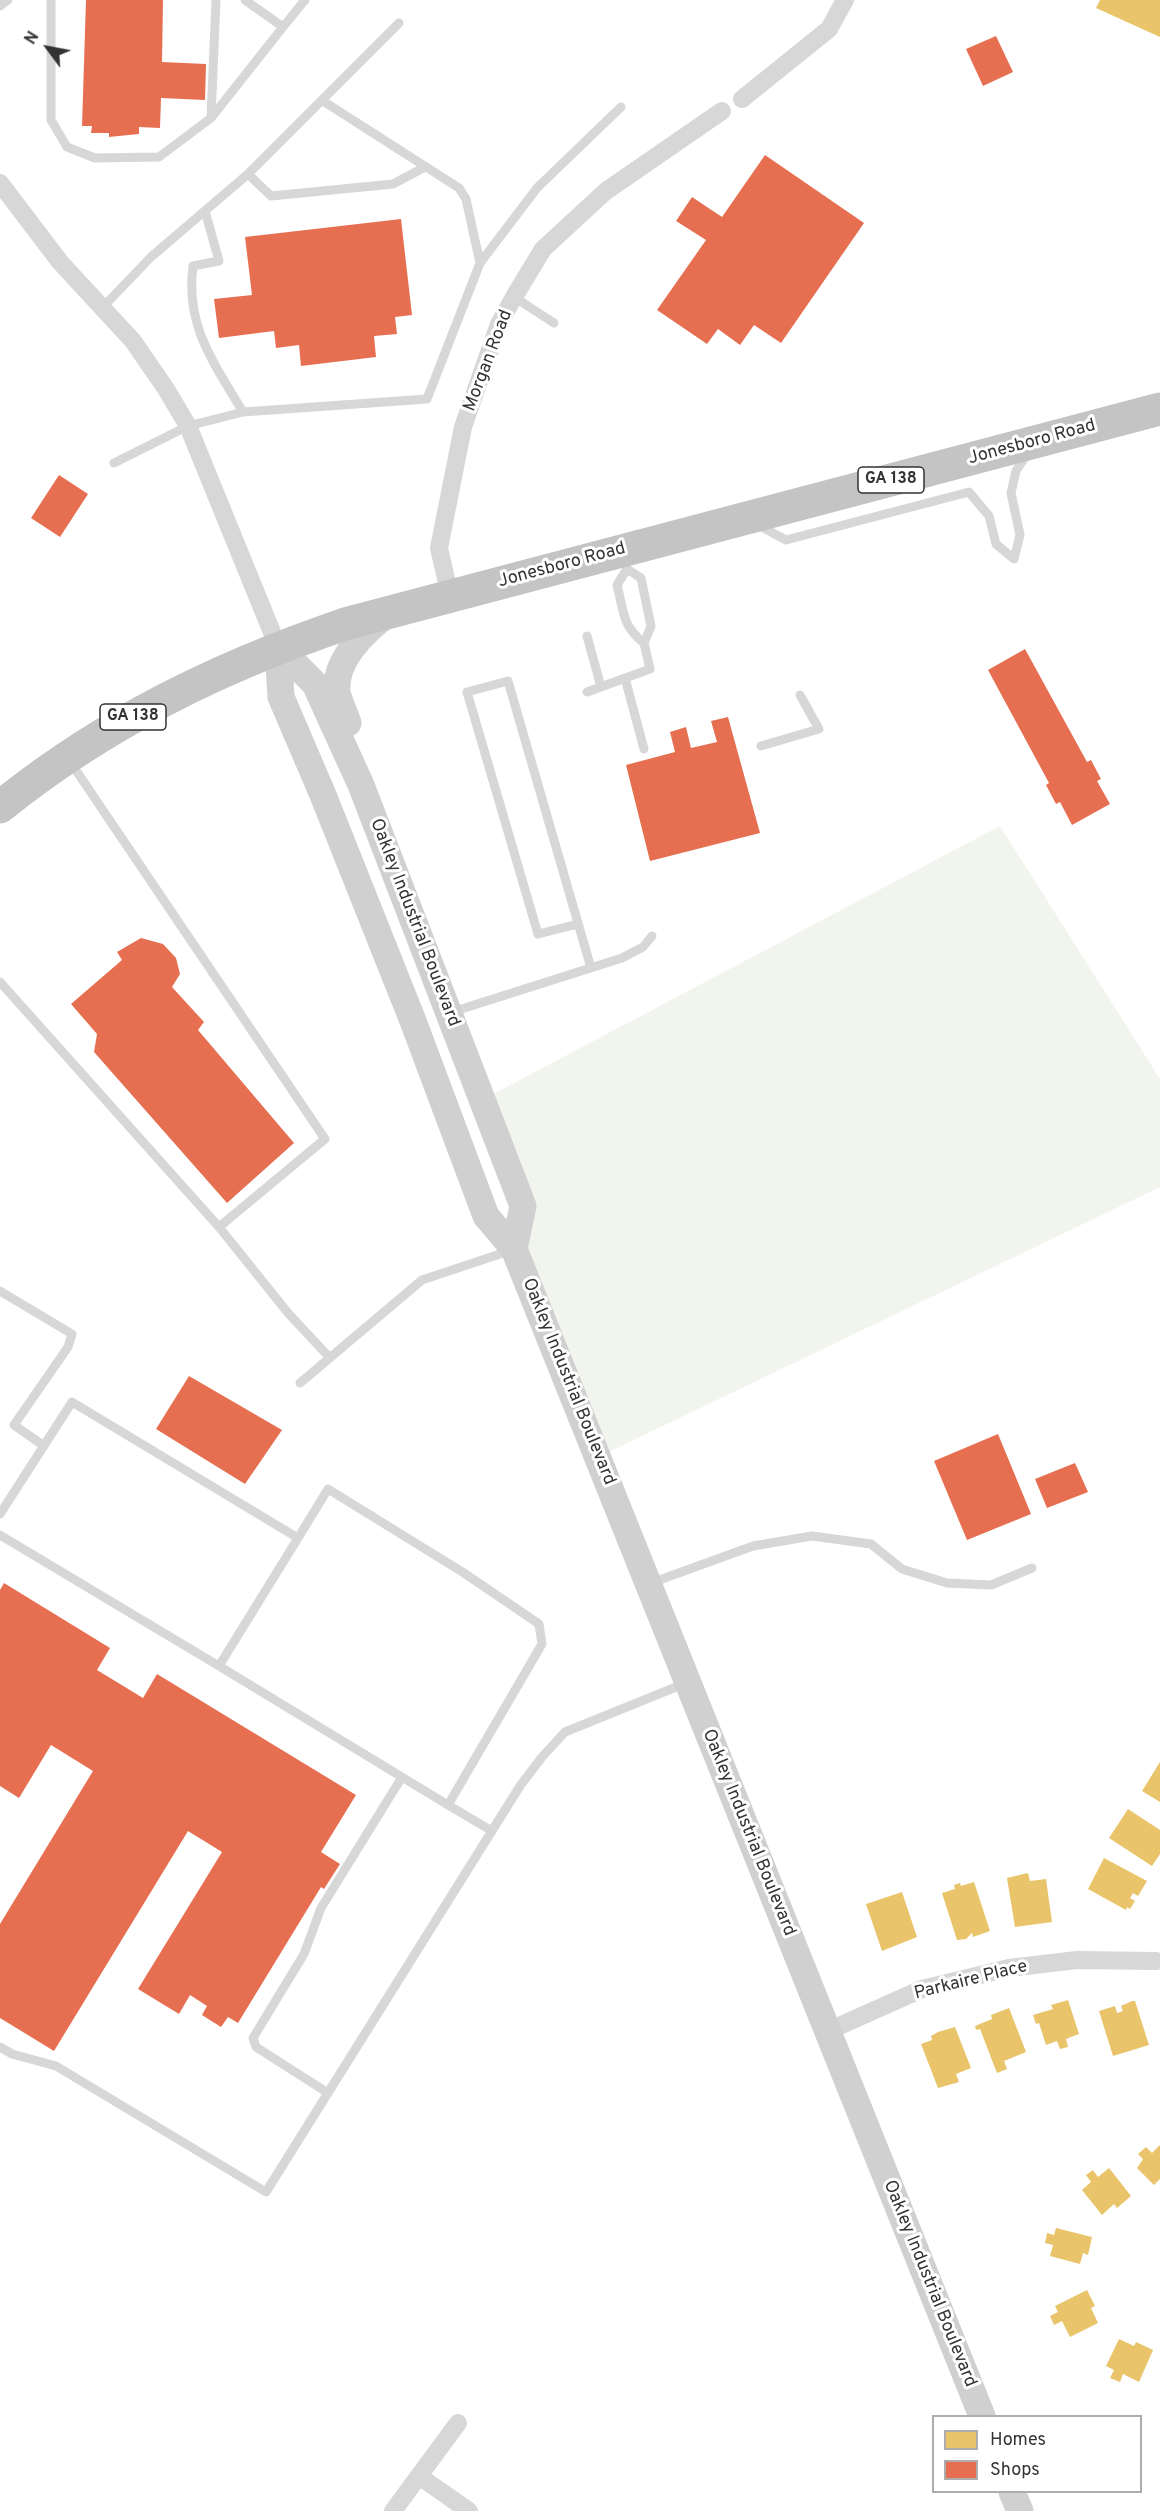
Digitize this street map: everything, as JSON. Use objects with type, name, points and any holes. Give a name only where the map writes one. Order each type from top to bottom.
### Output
[{"type":"highway","name":"Jonesboro Road","points":[[0,807],[67,758],[172,694],[278,647],[391,611],[450,596],[624,560],[746,518],[1160,409]]},
{"type":"street","points":[[742,99],[829,29],[845,0]]},
{"type":"street","name":"Morgan Road","points":[[450,596],[439,548],[464,427],[499,324],[514,297],[543,249],[606,191],[723,111]]},
{"type":"street","name":"Oakley Industrial Boulevard","points":[[0,183],[60,262],[103,307],[152,367],[188,426],[278,647],[281,697],[408,1010],[486,1216],[514,1249],[982,2415]]},
{"type":"street","points":[[391,611],[373,625],[342,664],[337,681],[337,694],[408,867],[402,891]]},
{"type":"street","name":"Oakley Industrial Boulevard","points":[[278,647],[315,684],[361,784],[524,1206],[514,1249]]},
{"type":"street","name":"Parkaire Place","points":[[828,2031],[922,1989],[1010,1968],[1077,1960],[1159,1962]]},
{"type":"street","points":[[393,2511],[458,2423]]},
{"type":"street","points":[[419,2476],[469,2511]]},
{"type":"street","points":[[1012,2493],[1020,2511]]},
{"type":"lane","points":[[0,6],[8,0]]},
{"type":"lane","points":[[51,0],[51,120],[67,147],[94,158],[159,158],[211,118],[305,0]]},
{"type":"lane","points":[[211,118],[216,0]]},
{"type":"lane","points":[[245,0],[283,27]]},
{"type":"lane","points":[[103,307],[152,256],[248,174],[399,23]]},
{"type":"lane","points":[[323,101],[459,189],[466,199],[480,262]]},
{"type":"lane","points":[[114,463],[188,426],[243,412],[427,399],[480,262],[537,188],[621,107]]},
{"type":"lane","points":[[248,174],[270,196],[393,184],[425,166]]},
{"type":"lane","points":[[205,211],[219,261],[193,266],[194,320],[210,356],[243,412]]},
{"type":"lane","points":[[514,297],[554,323]]},
{"type":"lane","points":[[746,518],[786,540],[969,492],[989,516],[996,544],[1014,559],[1020,535],[1011,493],[1016,471],[1035,442]]},
{"type":"lane","points":[[624,560],[617,585],[629,631],[644,643]]},
{"type":"lane","points":[[587,692],[650,669],[644,643],[651,626],[641,578],[624,560]]},
{"type":"lane","points":[[587,636],[601,687]]},
{"type":"lane","points":[[625,678],[644,749]]},
{"type":"lane","points":[[578,924],[538,934],[467,692],[508,681],[591,968]]},
{"type":"lane","points":[[762,746],[819,729],[800,695]]},
{"type":"lane","points":[[67,758],[325,1139],[219,1227]]},
{"type":"lane","points":[[449,1013],[622,958],[643,947],[652,936]]},
{"type":"lane","points":[[0,982],[219,1227],[288,1314],[330,1358]]},
{"type":"lane","points":[[300,1383],[422,1280],[514,1249]]},
{"type":"lane","points":[[0,1291],[72,1334],[68,1347],[14,1425],[44,1446]]},
{"type":"lane","points":[[0,1514],[72,1402],[298,1538]]},
{"type":"lane","points":[[219,1666],[328,1489],[464,1573],[539,1624],[542,1644],[448,1805]]},
{"type":"lane","points":[[0,1535],[492,1831]]},
{"type":"lane","points":[[649,1584],[745,1548],[812,1536],[871,1544],[902,1569],[946,1583],[991,1585],[1032,1568]]},
{"type":"lane","points":[[0,2047],[12,2055],[56,2066],[266,2192],[492,1831],[542,1756],[565,1732],[688,1682]]},
{"type":"lane","points":[[328,2093],[256,2047],[253,2038],[304,1954],[321,1908],[402,1777]]},
{"type":"shaded area","points":[[1000,826],[1160,1079],[1160,1187],[592,1460],[480,1101]]},
{"type":"building: Homes","points":[[1100,0],[1160,0],[1160,37],[1096,8]]},
{"type":"building: Homes","points":[[1160,1762],[1160,1802],[1142,1791]]},
{"type":"building: Homes","points":[[1128,1809],[1160,1830],[1160,1854],[1152,1866],[1109,1838]]},
{"type":"building: Homes","points":[[1104,1858],[1147,1881],[1138,1896],[1133,1893],[1130,1898],[1135,1901],[1130,1909],[1127,1907],[1126,1910],[1088,1889]]},
{"type":"building: Homes","points":[[1028,1873],[1030,1881],[1046,1879],[1052,1922],[1015,1927],[1007,1878]]},
{"type":"building: Homes","points":[[974,1882],[990,1931],[973,1937],[972,1933],[966,1939],[957,1940],[942,1893],[955,1889],[954,1885],[960,1883],[961,1886]]},
{"type":"building: Homes","points":[[902,1892],[917,1937],[882,1951],[866,1904]]},
{"type":"building: Homes","points":[[1068,2000],[1079,2034],[1066,2039],[1068,2047],[1060,2049],[1057,2041],[1046,2045],[1039,2023],[1036,2024],[1033,2015],[1053,2009],[1051,2005]]},
{"type":"building: Homes","points":[[1135,2001],[1149,2045],[1113,2056],[1099,2011],[1115,2006],[1117,2013],[1123,2011],[1121,2006]]},
{"type":"building: Homes","points":[[1009,2008],[1026,2052],[1004,2061],[1007,2069],[997,2073],[980,2029],[976,2030],[975,2026],[992,2019],[991,2015]]},
{"type":"building: Homes","points":[[955,2027],[971,2068],[956,2074],[959,2082],[938,2088],[921,2044],[932,2040],[931,2036],[938,2032]]},
{"type":"building: Homes","points":[[1160,2145],[1160,2179],[1154,2185],[1137,2168],[1143,2159],[1138,2154],[1146,2147],[1152,2153]]},
{"type":"building: Homes","points":[[1109,2168],[1131,2196],[1117,2208],[1114,2204],[1102,2215],[1082,2190],[1091,2182],[1086,2175],[1093,2170],[1098,2177]]},
{"type":"building: Homes","points":[[1056,2228],[1092,2237],[1088,2255],[1083,2253],[1080,2264],[1050,2256],[1053,2245],[1045,2243],[1047,2233],[1054,2235]]},
{"type":"building: Homes","points":[[1087,2290],[1095,2306],[1091,2308],[1098,2323],[1070,2337],[1062,2321],[1054,2325],[1050,2316],[1058,2312],[1055,2306]]},
{"type":"building: Homes","points":[[1119,2339],[1134,2346],[1136,2342],[1153,2350],[1139,2382],[1123,2374],[1120,2382],[1110,2378],[1114,2370],[1106,2366]]},
{"type":"building: Shops","points":[[86,0],[163,0],[162,62],[206,64],[205,100],[161,98],[160,128],[139,127],[139,134],[109,137],[109,133],[91,133],[92,126],[82,126]]},
{"type":"building: Shops","points":[[996,36],[1013,72],[983,86],[966,49]]},
{"type":"building: Shops","points":[[765,155],[864,223],[781,343],[754,325],[740,345],[718,329],[707,344],[657,310],[706,240],[676,221],[692,197],[722,217]]},
{"type":"building: Shops","points":[[401,219],[412,315],[395,317],[397,334],[374,336],[376,357],[301,366],[299,345],[276,348],[274,331],[219,338],[214,299],[252,295],[245,237]]},
{"type":"building: Shops","points":[[59,475],[88,494],[60,537],[31,518]]},
{"type":"building: Shops","points":[[1025,649],[1087,762],[1091,760],[1101,779],[1097,781],[1110,804],[1072,825],[1060,802],[1056,804],[1046,785],[1049,783],[988,670]]},
{"type":"building: Shops","points":[[728,717],[760,833],[650,861],[626,765],[675,752],[670,732],[686,727],[691,748],[717,742],[711,721]]},
{"type":"building: Shops","points":[[141,938],[163,944],[176,958],[180,974],[172,987],[204,1022],[198,1030],[294,1143],[227,1203],[94,1052],[97,1034],[71,1004],[122,960],[117,952]]},
{"type":"building: Shops","points":[[189,1376],[282,1430],[245,1484],[156,1429]]},
{"type":"building: Shops","points":[[998,1434],[1031,1514],[967,1540],[934,1461]]},
{"type":"building: Shops","points":[[1075,1463],[1088,1492],[1047,1508],[1035,1479]]},
{"type":"building: Shops","points":[[4,1583],[110,1648],[97,1670],[143,1698],[157,1674],[356,1795],[321,1852],[340,1864],[324,1889],[321,1887],[238,2023],[228,2017],[221,2027],[202,2015],[207,2006],[190,1995],[179,2014],[138,1989],[222,1852],[188,1831],[54,2051],[0,2018],[0,1924],[93,1771],[51,1745],[19,1798],[0,1786],[0,1590]]}]
